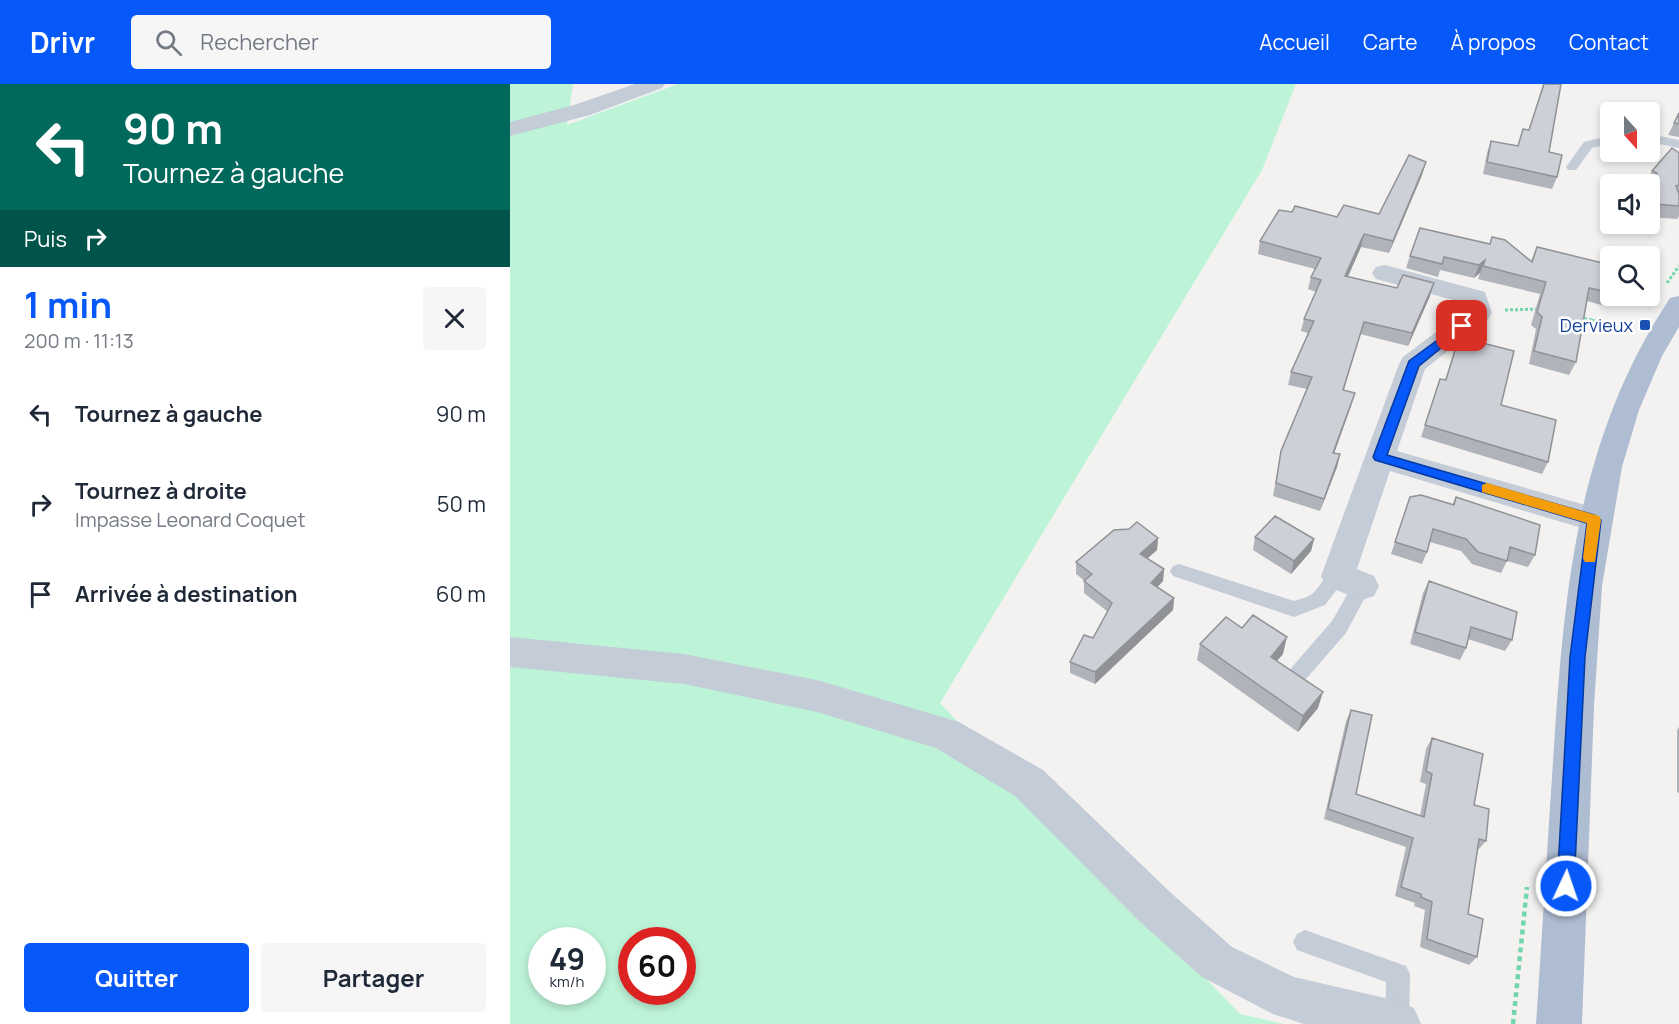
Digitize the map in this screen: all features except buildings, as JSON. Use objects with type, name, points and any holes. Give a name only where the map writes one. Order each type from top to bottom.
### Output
[{"type":"main road","points":[[1559,1024],[1577,657],[1594,520],[1617,428],[1638,373],[1656,339],[1679,304]]},
{"type":"street","points":[[510,129],[582,110],[655,84]]},
{"type":"street","points":[[1350,581],[1380,457],[1413,364],[1479,313],[1476,298],[1385,273]]},
{"type":"street","points":[[1380,457],[1594,520]]},
{"type":"street","points":[[510,652],[684,669],[817,696],[946,735],[1029,783],[1155,907],[1217,962],[1289,998],[1397,1024]]},
{"type":"lane","points":[[1660,140],[1679,144]]},
{"type":"lane","points":[[1572,167],[1588,145],[1600,142]]},
{"type":"lane","points":[[1179,571],[1294,609],[1318,600],[1350,581]]},
{"type":"lane","points":[[1299,673],[1340,627],[1350,581]]},
{"type":"lane","points":[[1305,942],[1398,974],[1397,1024]]},
{"type":"path","points":[[1479,313],[1544,309]]},
{"type":"path","points":[[1578,317],[1656,339]]},
{"type":"green space","points":[[510,84],[573,84],[567,125],[678,84],[1296,84],[1262,170],[940,703],[1240,1014],[1284,1024],[510,1024]]},
{"type":"slow traffic","points":[[1487,488],[1594,520],[1590,558]]},
{"type":"place","name":"Dervieux","points":[[1645,325]]},
{"type":"route","points":[[1462,326],[1413,364],[1380,457],[1594,520],[1577,657],[1566,886]]}]
